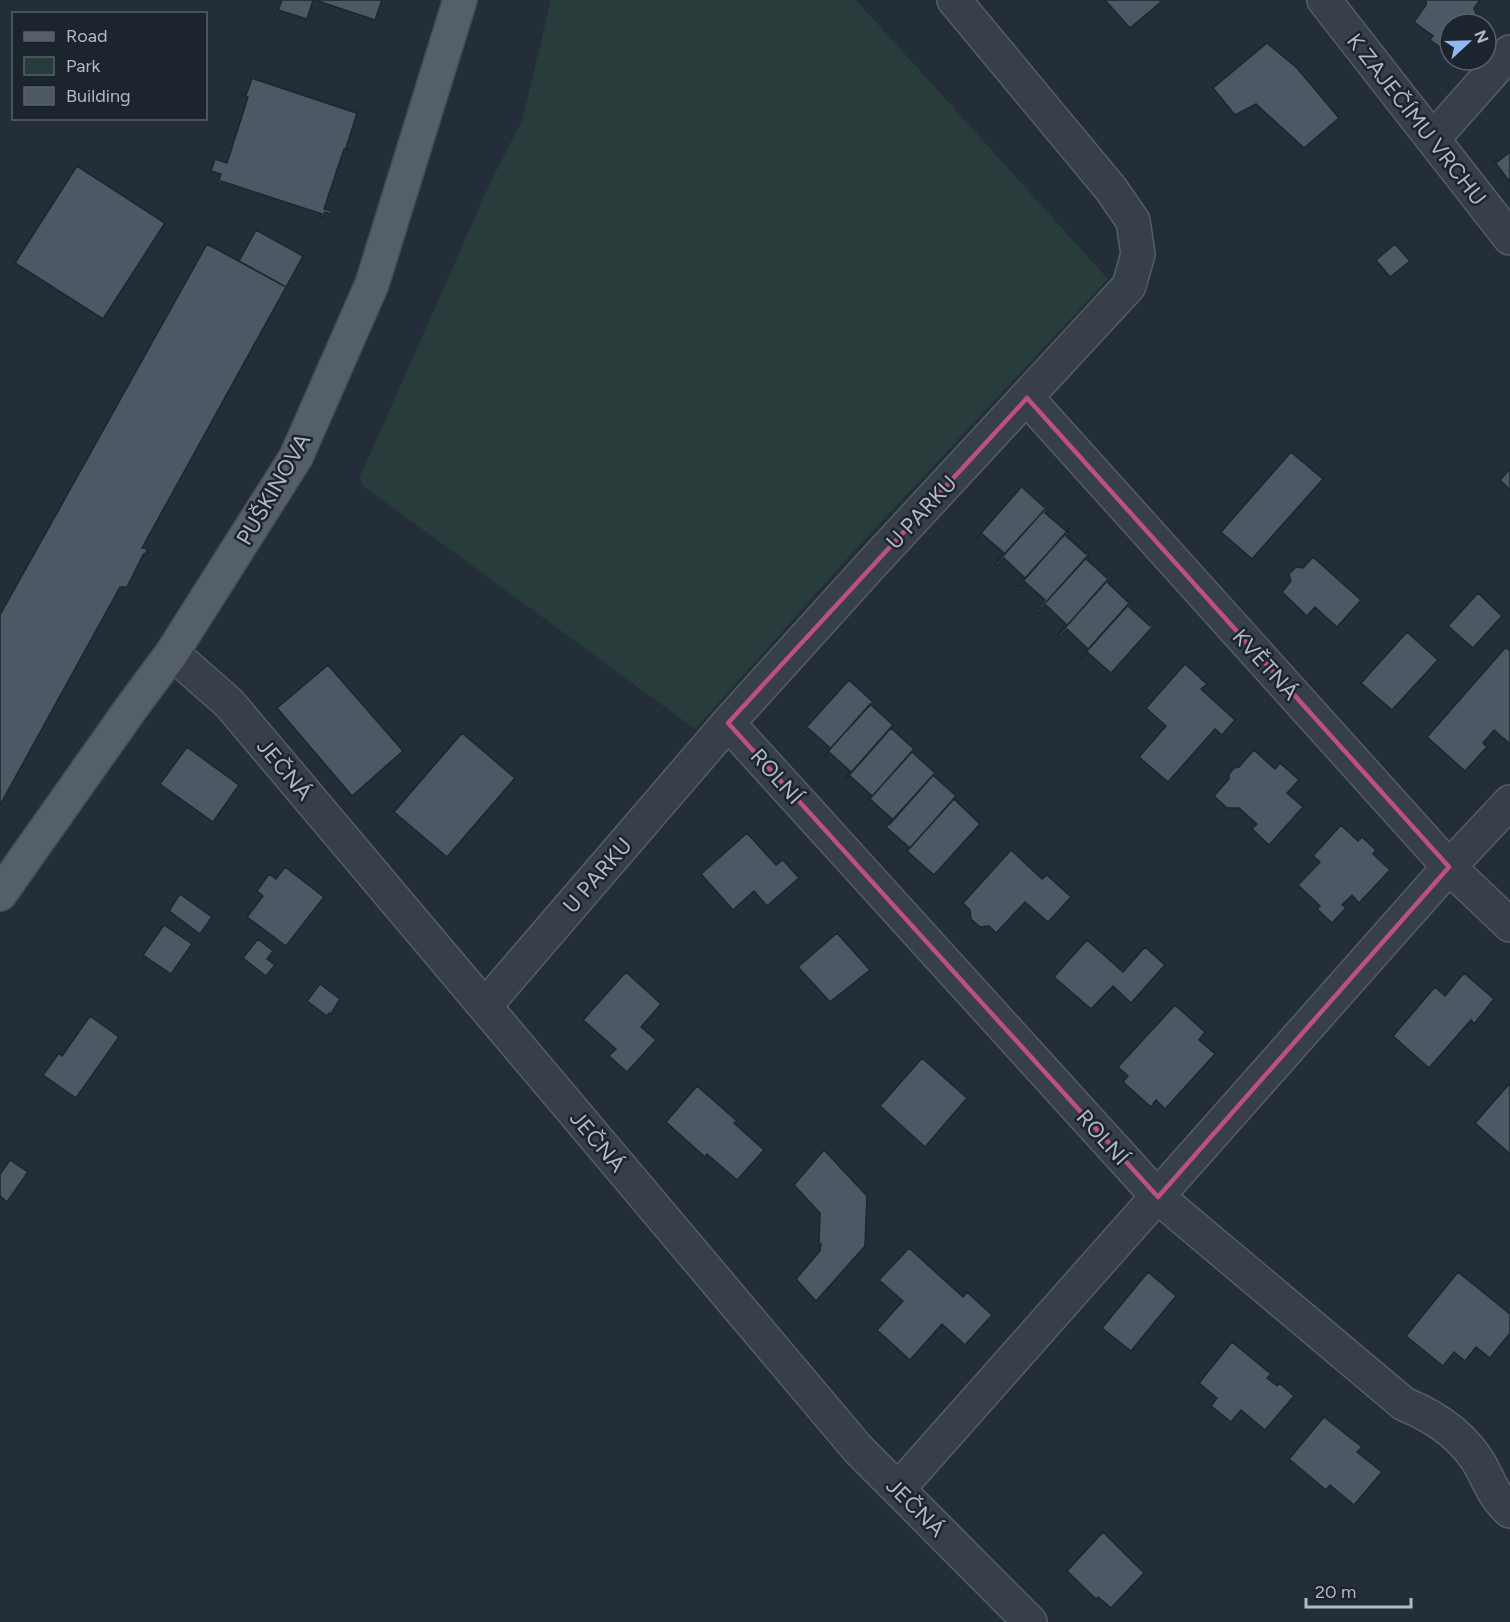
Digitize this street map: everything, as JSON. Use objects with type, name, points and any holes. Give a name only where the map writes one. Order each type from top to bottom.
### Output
[{"type":"main road","name":"PUŠKINOVA","points":[[0,894],[172,653],[296,457],[367,295],[460,0]]},
{"type":"street","name":"U PARKU","points":[[485,1006],[729,723],[870,566],[1129,286],[1138,254],[1133,221],[1111,189],[954,0]]},
{"type":"street","name":"K ZAJEČÍMU VRCHU","points":[[1324,0],[1510,238]]},
{"type":"street","points":[[1433,138],[1510,52]]},
{"type":"street","name":"KVĚTNÁ","points":[[1027,398],[1449,867],[1510,925]]},
{"type":"street","name":"JEČNÁ","points":[[172,653],[229,703],[858,1449],[1030,1622]]},
{"type":"street","name":"ROLNÍ","points":[[729,723],[1158,1197],[1404,1404],[1424,1412],[1458,1437],[1481,1468],[1490,1487],[1510,1511]]},
{"type":"street","points":[[898,1489],[1449,867],[1510,802]]},
{"type":"highlighted area","points":[[1027,398],[1449,867],[1158,1197],[728,723]]},
{"type":"green space","points":[[551,0],[856,0],[1108,279],[852,553],[695,729],[362,485],[360,477],[491,181],[522,121]]},
{"type":"building","points":[[282,0],[313,0],[307,19],[278,10]]},
{"type":"building","points":[[315,0],[382,0],[375,20]]},
{"type":"building","points":[[1105,0],[1159,0],[1161,2],[1130,28]]},
{"type":"building","points":[[1426,0],[1480,0],[1474,8],[1476,12],[1438,12],[1438,46],[1430,40],[1433,36],[1414,22],[1426,5]]},
{"type":"building","points":[[1267,43],[1297,68],[1339,118],[1304,148],[1256,104],[1235,115],[1213,88]]},
{"type":"building","points":[[253,76],[254,79],[356,113],[358,110],[346,148],[352,152],[344,149],[324,209],[332,211],[331,214],[325,212],[321,217],[322,214],[221,181],[220,184],[218,183],[221,174],[211,171],[215,159],[227,163],[248,97],[242,93],[246,95]]},
{"type":"building","points":[[1510,152],[1510,182],[1494,161],[1497,162]]},
{"type":"building","points":[[77,166],[165,223],[103,319],[15,263]]},
{"type":"building","points":[[256,230],[303,256],[286,287],[239,261]]},
{"type":"building","points":[[207,244],[286,287],[142,548],[146,548],[147,552],[143,555],[127,587],[120,587],[0,805],[0,615]]},
{"type":"building","points":[[1395,244],[1410,261],[1390,277],[1376,260]]},
{"type":"building","points":[[1291,452],[1323,479],[1252,559],[1221,532]]},
{"type":"building","points":[[1510,469],[1510,490],[1500,480]]},
{"type":"building","points":[[1024,484],[1026,485],[1023,488],[1044,507],[1047,504],[1048,506],[998,561],[1004,553],[982,534],[975,540]]},
{"type":"building","points":[[1046,508],[1048,509],[1045,513],[1066,531],[1069,529],[1019,586],[1017,584],[1024,577],[1004,558],[997,566],[995,565]]},
{"type":"building","points":[[1067,532],[1069,533],[1066,536],[1086,554],[1090,553],[1039,610],[1038,608],[1045,600],[1025,582],[1017,590],[1016,588]]},
{"type":"building","points":[[1088,556],[1087,560],[1107,578],[1110,575],[1111,577],[1060,633],[1066,624],[1046,605],[1039,613],[1037,612]]},
{"type":"building","points":[[1313,557],[1361,600],[1337,627],[1315,607],[1307,616],[1282,592],[1291,581],[1289,574],[1296,567],[1303,568]]},
{"type":"building","points":[[1108,579],[1110,581],[1108,583],[1128,602],[1132,600],[1081,657],[1080,655],[1087,648],[1067,629],[1060,637],[1058,636]]},
{"type":"building","points":[[1478,593],[1502,616],[1473,648],[1448,626]]},
{"type":"building","points":[[1130,603],[1132,604],[1129,607],[1150,626],[1153,623],[1154,625],[1111,673],[1087,652],[1079,660]]},
{"type":"building","points":[[1407,632],[1438,660],[1392,710],[1361,683]]},
{"type":"building","points":[[1506,647],[1510,651],[1510,744],[1494,730],[1483,743],[1487,747],[1465,771],[1427,737]]},
{"type":"building","points":[[1185,664],[1207,684],[1201,689],[1235,720],[1222,735],[1215,729],[1168,782],[1139,757],[1166,726],[1146,708]]},
{"type":"building","points":[[328,665],[403,751],[352,796],[277,708]]},
{"type":"building","points":[[849,680],[873,702],[826,753],[829,747],[808,728],[804,733],[802,732]]},
{"type":"building","points":[[870,704],[893,725],[847,777],[850,771],[829,752],[824,756]]},
{"type":"building","points":[[891,728],[914,749],[868,801],[871,795],[850,776],[845,780]]},
{"type":"building","points":[[462,733],[515,778],[447,857],[394,812]]},
{"type":"building","points":[[187,747],[239,785],[213,822],[160,784]]},
{"type":"building","points":[[1254,750],[1275,769],[1280,763],[1299,780],[1287,793],[1303,807],[1269,845],[1252,829],[1257,824],[1239,808],[1227,808],[1214,796],[1229,779],[1229,774],[1234,768],[1239,767]]},
{"type":"building","points":[[912,752],[935,773],[889,825],[892,819],[871,800],[865,804]]},
{"type":"building","points":[[933,775],[956,796],[910,848],[886,827]]},
{"type":"building","points":[[954,799],[980,824],[934,875],[907,851]]},
{"type":"building","points":[[1341,825],[1358,841],[1362,837],[1376,850],[1373,854],[1390,870],[1359,903],[1352,895],[1342,905],[1346,908],[1332,923],[1317,909],[1320,906],[1298,885],[1320,862],[1313,856]]},
{"type":"building","points":[[747,833],[776,865],[783,860],[799,878],[767,906],[754,891],[733,910],[701,874]]},
{"type":"building","points":[[1011,850],[1042,879],[1047,875],[1071,897],[1048,922],[1025,902],[996,933],[989,926],[980,927],[971,919],[970,910],[963,903]]},
{"type":"building","points":[[285,867],[324,897],[286,946],[247,917],[263,896],[257,891],[269,874],[276,879]]},
{"type":"building","points":[[180,894],[212,917],[200,934],[169,911]]},
{"type":"building","points":[[164,925],[192,944],[171,974],[143,955]]},
{"type":"building","points":[[837,933],[870,970],[830,1002],[798,967]]},
{"type":"building","points":[[258,939],[273,951],[267,959],[275,965],[266,976],[243,958]]},
{"type":"building","points":[[1087,940],[1123,972],[1145,947],[1165,965],[1131,1003],[1113,986],[1091,1009],[1054,977]]},
{"type":"building","points":[[626,972],[661,1004],[641,1027],[656,1040],[627,1072],[609,1056],[616,1049],[583,1020]]},
{"type":"building","points":[[1464,973],[1494,999],[1474,1024],[1471,1020],[1429,1068],[1393,1036],[1435,987],[1445,996]]},
{"type":"building","points":[[320,984],[340,999],[331,1014],[327,1016],[307,1001]]},
{"type":"building","points":[[1175,1005],[1205,1032],[1199,1040],[1215,1054],[1165,1109],[1156,1100],[1151,1107],[1123,1082],[1128,1076],[1118,1067]]},
{"type":"building","points":[[90,1016],[119,1037],[76,1098],[43,1075],[59,1053],[62,1056]]},
{"type":"building","points":[[922,1058],[967,1098],[925,1147],[880,1106]]},
{"type":"building","points":[[1510,1083],[1510,1154],[1475,1123]]},
{"type":"building","points":[[697,1086],[737,1121],[734,1123],[764,1150],[737,1180],[707,1154],[705,1157],[666,1122]]},
{"type":"building","points":[[824,1150],[867,1196],[865,1246],[816,1301],[796,1279],[820,1251],[820,1213],[794,1185]]},
{"type":"building","points":[[10,1160],[28,1172],[7,1202],[0,1196],[0,1174]]},
{"type":"building","points":[[909,1248],[963,1297],[967,1292],[992,1315],[965,1345],[942,1324],[910,1360],[877,1330],[903,1301],[879,1280]]},
{"type":"building","points":[[1148,1272],[1176,1296],[1131,1351],[1102,1328]]},
{"type":"building","points":[[1458,1272],[1510,1314],[1510,1333],[1490,1358],[1476,1347],[1465,1361],[1454,1352],[1443,1366],[1406,1336]]},
{"type":"building","points":[[1232,1342],[1271,1374],[1267,1378],[1277,1386],[1279,1383],[1294,1396],[1265,1430],[1241,1410],[1231,1422],[1211,1406],[1217,1398],[1199,1383]]},
{"type":"building","points":[[1324,1417],[1362,1447],[1357,1452],[1382,1472],[1354,1505],[1330,1485],[1326,1490],[1289,1459]]},
{"type":"building","points":[[1103,1532],[1144,1573],[1111,1608],[1098,1597],[1096,1599],[1067,1571]]}]
